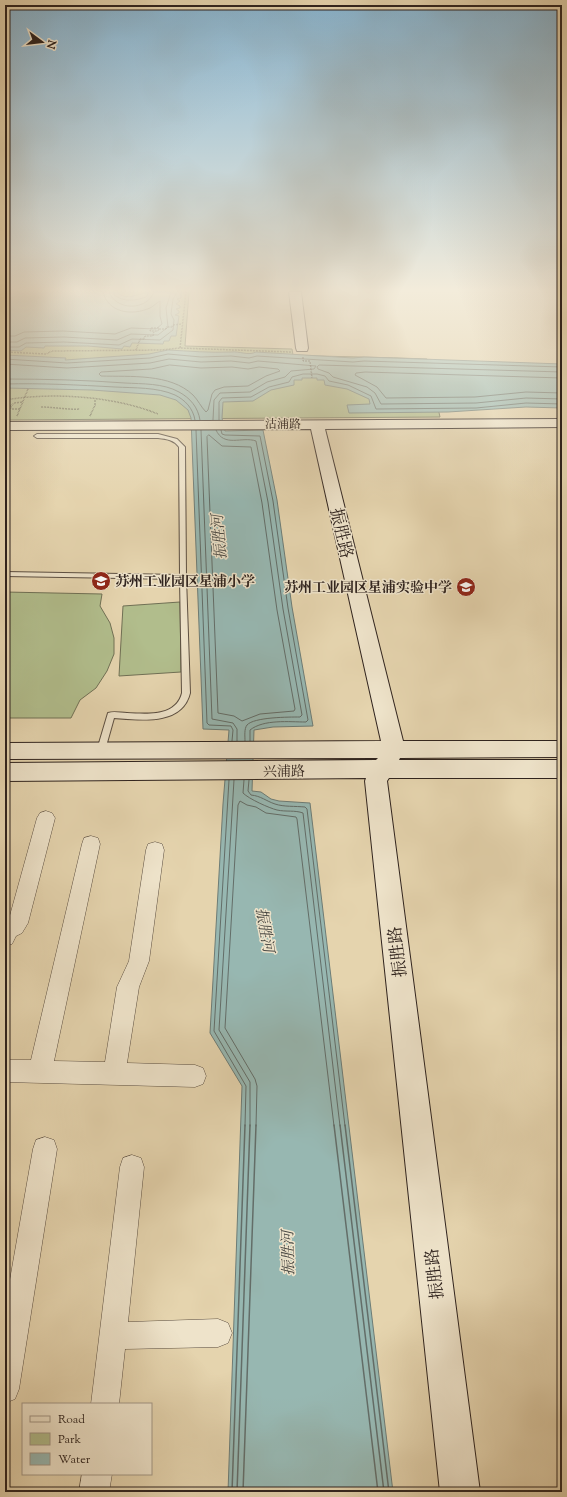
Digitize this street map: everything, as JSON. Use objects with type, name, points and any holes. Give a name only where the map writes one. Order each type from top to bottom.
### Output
[{"type":"street","name":"沽浦路","points":[[10,423],[189,425],[562,423]]},
{"type":"street","name":"振胜路","points":[[316,424],[388,759],[376,781],[460,1492]]},
{"type":"street","name":"兴浦路","points":[[5,772],[227,760],[388,759],[562,749]]},
{"type":"street","name":"兴浦路","points":[[5,751],[101,750],[227,760]]},
{"type":"street","name":"兴浦路","points":[[388,759],[562,769]]},
{"type":"street","points":[[5,937],[8,928],[15,927],[18,923],[46,818]]},
{"type":"street","points":[[40,1072],[91,844]]},
{"type":"street","points":[[114,1075],[128,986],[139,961],[155,850]]},
{"type":"street","points":[[5,1071],[195,1076]]},
{"type":"street","points":[[5,1389],[46,1149]]},
{"type":"street","points":[[105,1403],[132,1167]]},
{"type":"street","points":[[113,1336],[218,1333]]},
{"type":"street","points":[[94,1492],[97,1475]]},
{"type":"lane","points":[[37,436],[158,436],[167,437],[180,442],[182,447],[186,693],[183,702],[175,711],[164,715],[110,715],[101,750]]},
{"type":"lane","points":[[5,574],[183,576]]},
{"type":"path","points":[[310,364],[312,378]]},
{"type":"path","points":[[10,423],[20,410],[28,389]]},
{"type":"path","points":[[5,400],[25,396],[95,400],[135,405],[152,411],[160,416]]},
{"type":"path","points":[[88,420],[95,405],[95,400]]},
{"type":"path","points":[[20,410],[12,409],[10,407],[14,404],[23,402]]},
{"type":"path","points":[[41,407],[59,407],[72,410],[80,409]]},
{"type":"green space","points":[[5,362],[428,362],[440,417],[5,420]]},
{"type":"green space","points":[[5,592],[102,594],[100,606],[110,623],[114,638],[114,654],[107,671],[96,688],[80,700],[71,718],[5,718]]},
{"type":"green space","points":[[180,602],[181,672],[119,676],[123,606]]},
{"type":"water","name":"振胜河","points":[[5,362],[501,362],[562,364],[562,408],[526,407],[448,412],[349,413],[347,405],[370,404],[369,399],[347,389],[325,385],[324,380],[317,380],[317,378],[302,378],[302,380],[294,380],[294,385],[271,390],[253,401],[223,402],[222,418],[225,431],[263,430],[277,500],[292,607],[313,726],[273,727],[254,730],[252,791],[261,792],[271,799],[279,801],[310,803],[393,1492],[228,1492],[242,1086],[210,1033],[223,804],[229,730],[203,729],[191,418],[188,410],[176,400],[160,395],[92,390],[5,388]]},
{"type":"place","name":"苏州工业园区星浦小学","points":[[101,581]]},
{"type":"place","name":"苏州工业园区星浦实验中学","points":[[466,587]]}]
